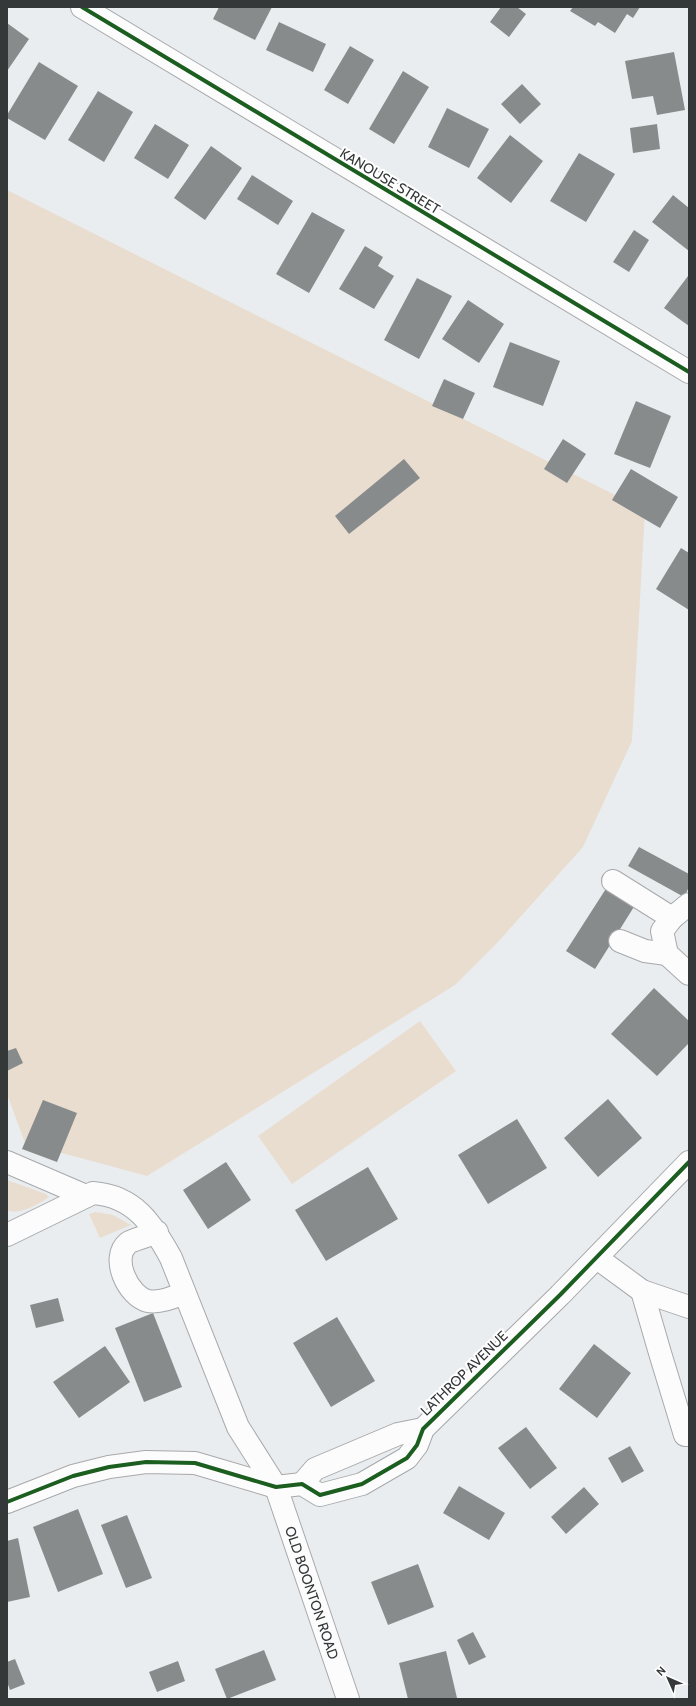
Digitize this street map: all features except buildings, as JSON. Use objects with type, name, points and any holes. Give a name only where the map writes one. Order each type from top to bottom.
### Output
[{"type":"street","name":"KANOUSE STREET","points":[[82,7],[689,372]]},
{"type":"street","points":[[614,881],[672,918]]},
{"type":"street","points":[[667,954],[662,931],[672,918],[689,904]]},
{"type":"street","points":[[620,941],[644,951],[667,954],[689,974]]},
{"type":"street","points":[[7,1162],[86,1196]]},
{"type":"street","name":"LATHROP AVENUE","points":[[423,1429],[398,1434],[315,1469],[302,1484],[320,1495],[362,1484],[407,1458],[417,1445],[423,1429],[597,1258],[689,1162]]},
{"type":"street","name":"OLD BOONTON ROAD","points":[[86,1196],[93,1193],[100,1194],[124,1202],[136,1210],[157,1232],[171,1258],[238,1427],[276,1487],[348,1699]]},
{"type":"street","points":[[7,1235],[86,1196]]},
{"type":"street","points":[[157,1232],[128,1243],[121,1252],[121,1265],[128,1283],[136,1295],[147,1301],[159,1300],[184,1293]]},
{"type":"street","points":[[597,1258],[642,1291],[689,1307]]},
{"type":"street","points":[[642,1291],[685,1435],[689,1435]]},
{"type":"street","points":[[7,1502],[73,1476],[109,1466],[146,1462],[194,1463],[276,1487],[302,1484]]},
{"type":"shaded area","points":[[7,190],[645,510],[632,741],[583,847],[497,943],[455,985],[147,1176],[25,1143],[7,1094]]},
{"type":"shaded area","points":[[420,1021],[456,1071],[292,1184],[258,1136]]},
{"type":"shaded area","points":[[7,1180],[46,1194],[49,1197],[34,1206],[22,1210],[7,1210]]},
{"type":"shaded area","points":[[96,1212],[113,1215],[131,1225],[100,1238],[89,1214]]},
{"type":"cycle path","points":[[82,7],[689,372]]},
{"type":"cycle path","points":[[7,1502],[73,1476],[109,1467],[146,1462],[195,1463],[276,1487],[302,1484],[320,1495],[362,1484],[407,1458],[417,1445],[423,1429],[560,1295],[689,1162]]}]
